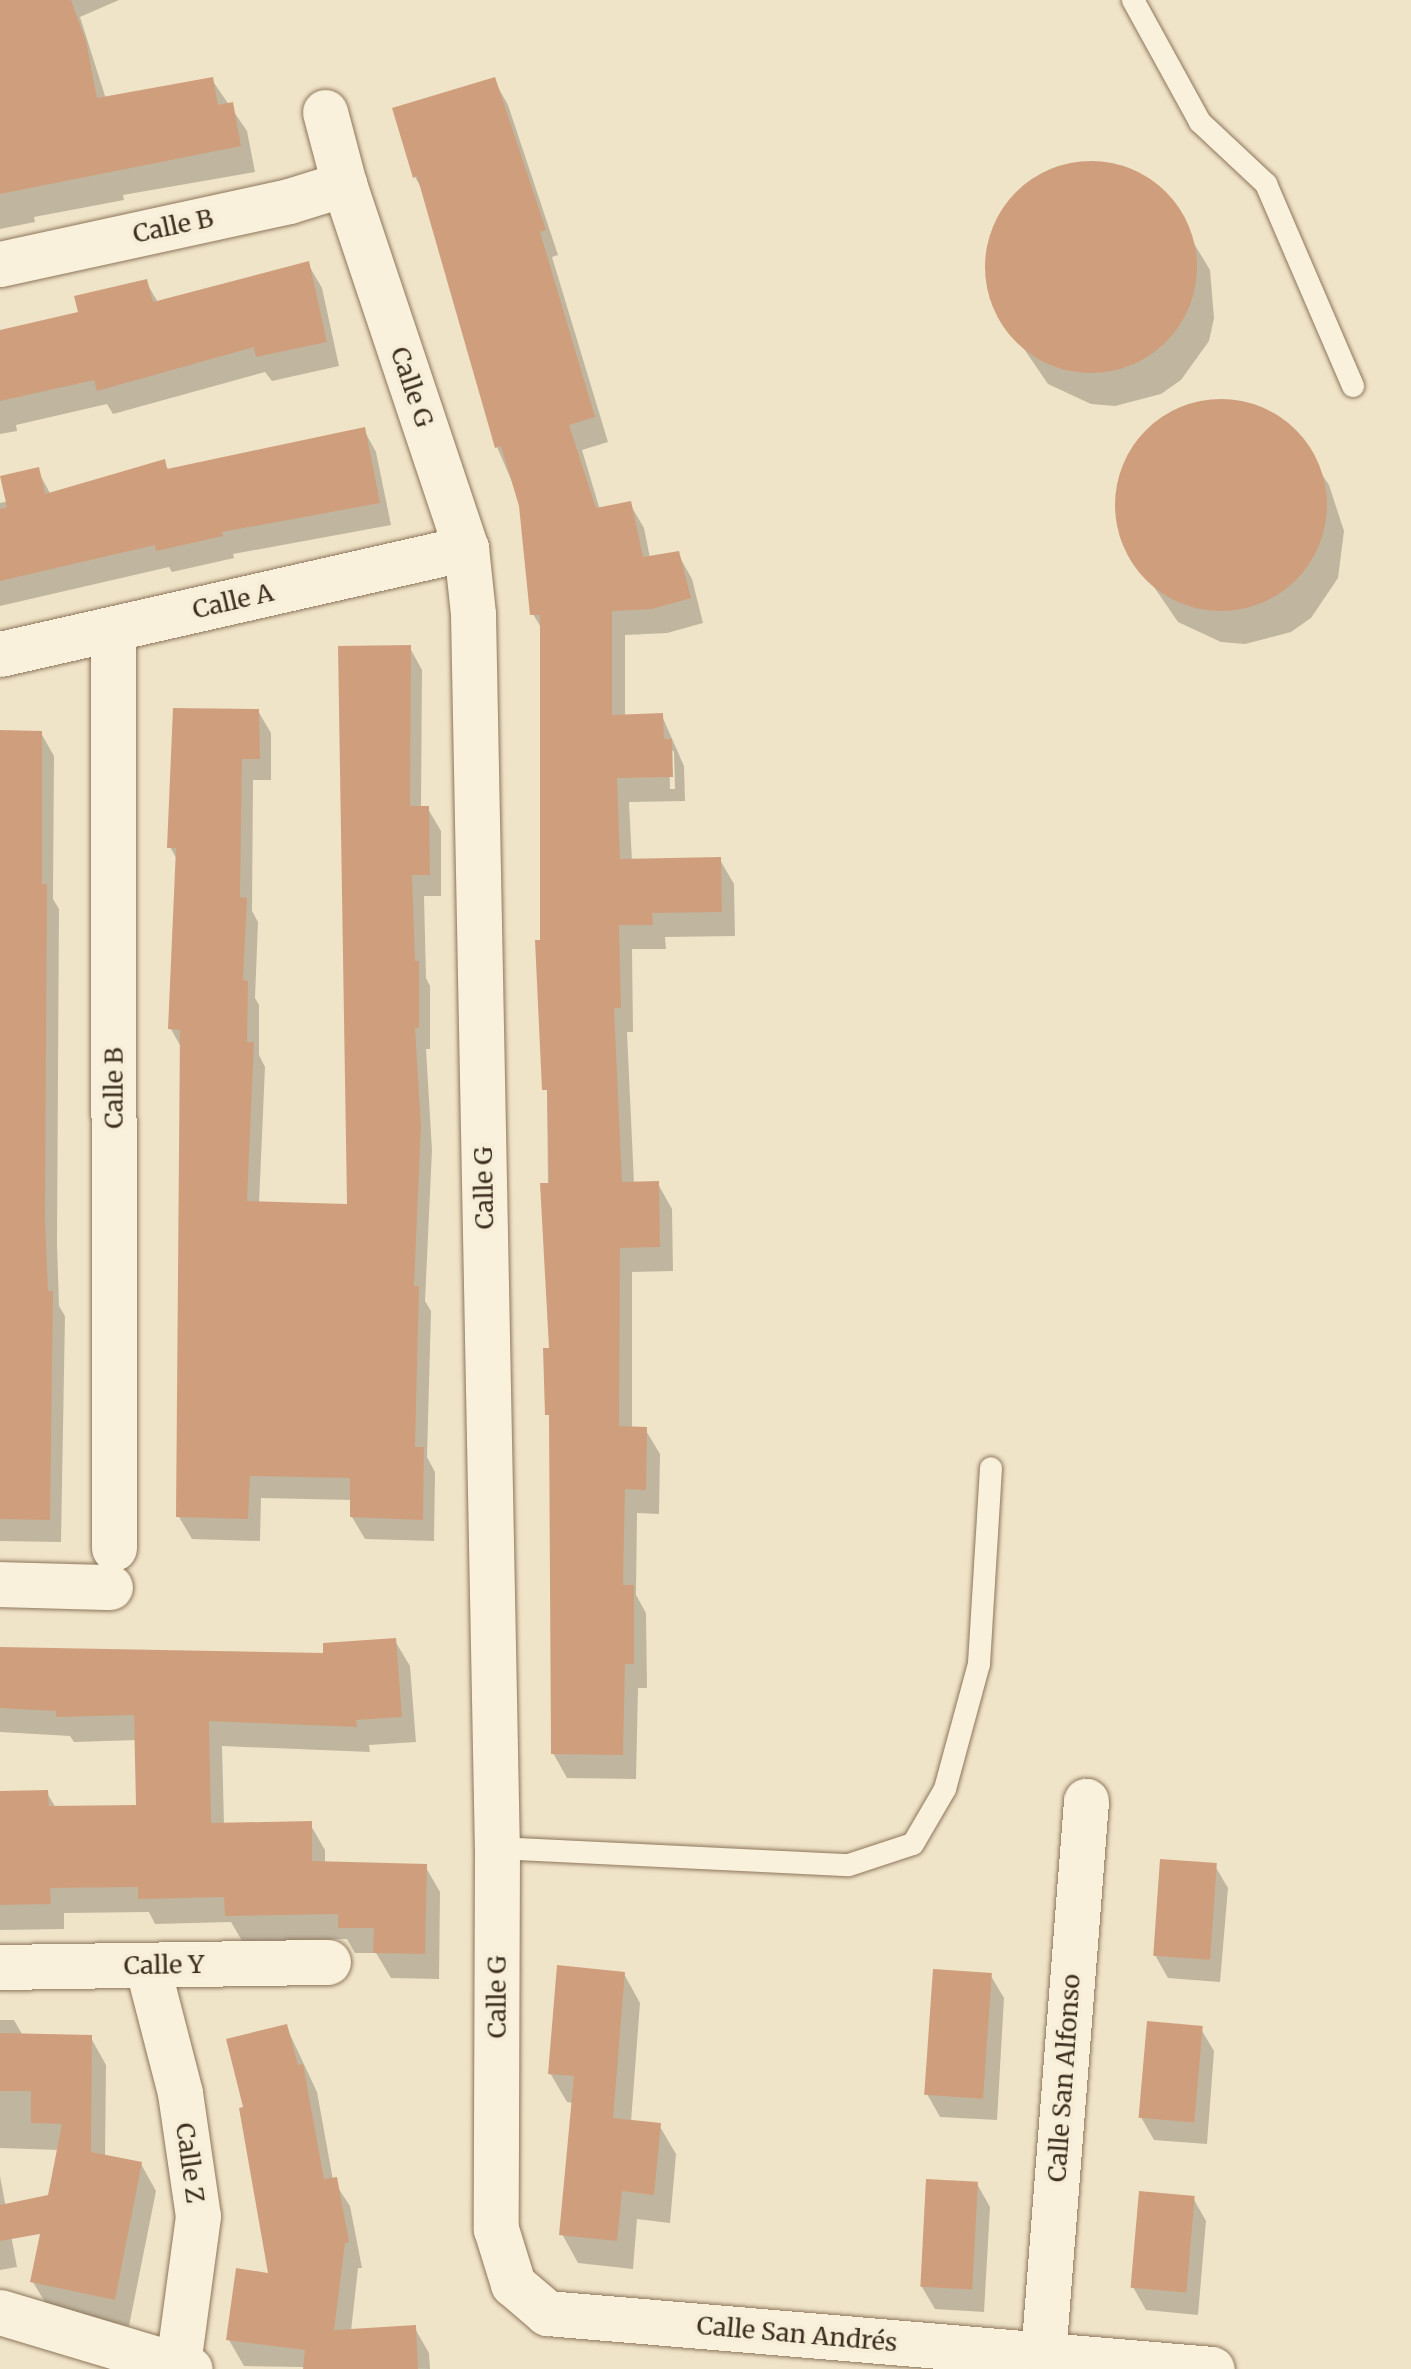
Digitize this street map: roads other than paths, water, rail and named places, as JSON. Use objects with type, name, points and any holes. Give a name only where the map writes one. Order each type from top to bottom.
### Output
[{"type":"street","name":"Calle G","points":[[325,112],[344,184],[466,548],[474,654],[497,1848],[496,2229],[513,2284]]},
{"type":"street","name":"Calle B","points":[[0,264],[288,202],[344,184]]},
{"type":"street","name":"Calle A","points":[[0,654],[466,548]]},
{"type":"street","name":"Calle B","points":[[0,1584],[112,1567],[113,628]]},
{"type":"street","name":"Calle San Alfonso","points":[[1042,2356],[1086,1800]]},
{"type":"street","name":"Calle Y","points":[[0,1966],[328,1962]]},
{"type":"street","name":"Calle Z","points":[[147,1965],[180,2093],[198,2216],[184,2366]]},
{"type":"street","name":"Calle San Andrés","points":[[513,2284],[547,2313],[1212,2369]]},
{"type":"street","points":[[0,2312],[184,2366]]},
{"type":"lane","points":[[1133,0],[1200,122],[1266,184],[1354,386]]},
{"type":"lane","points":[[497,1848],[850,1864],[914,1844],[945,1789],[979,1664],[991,1468]]}]
